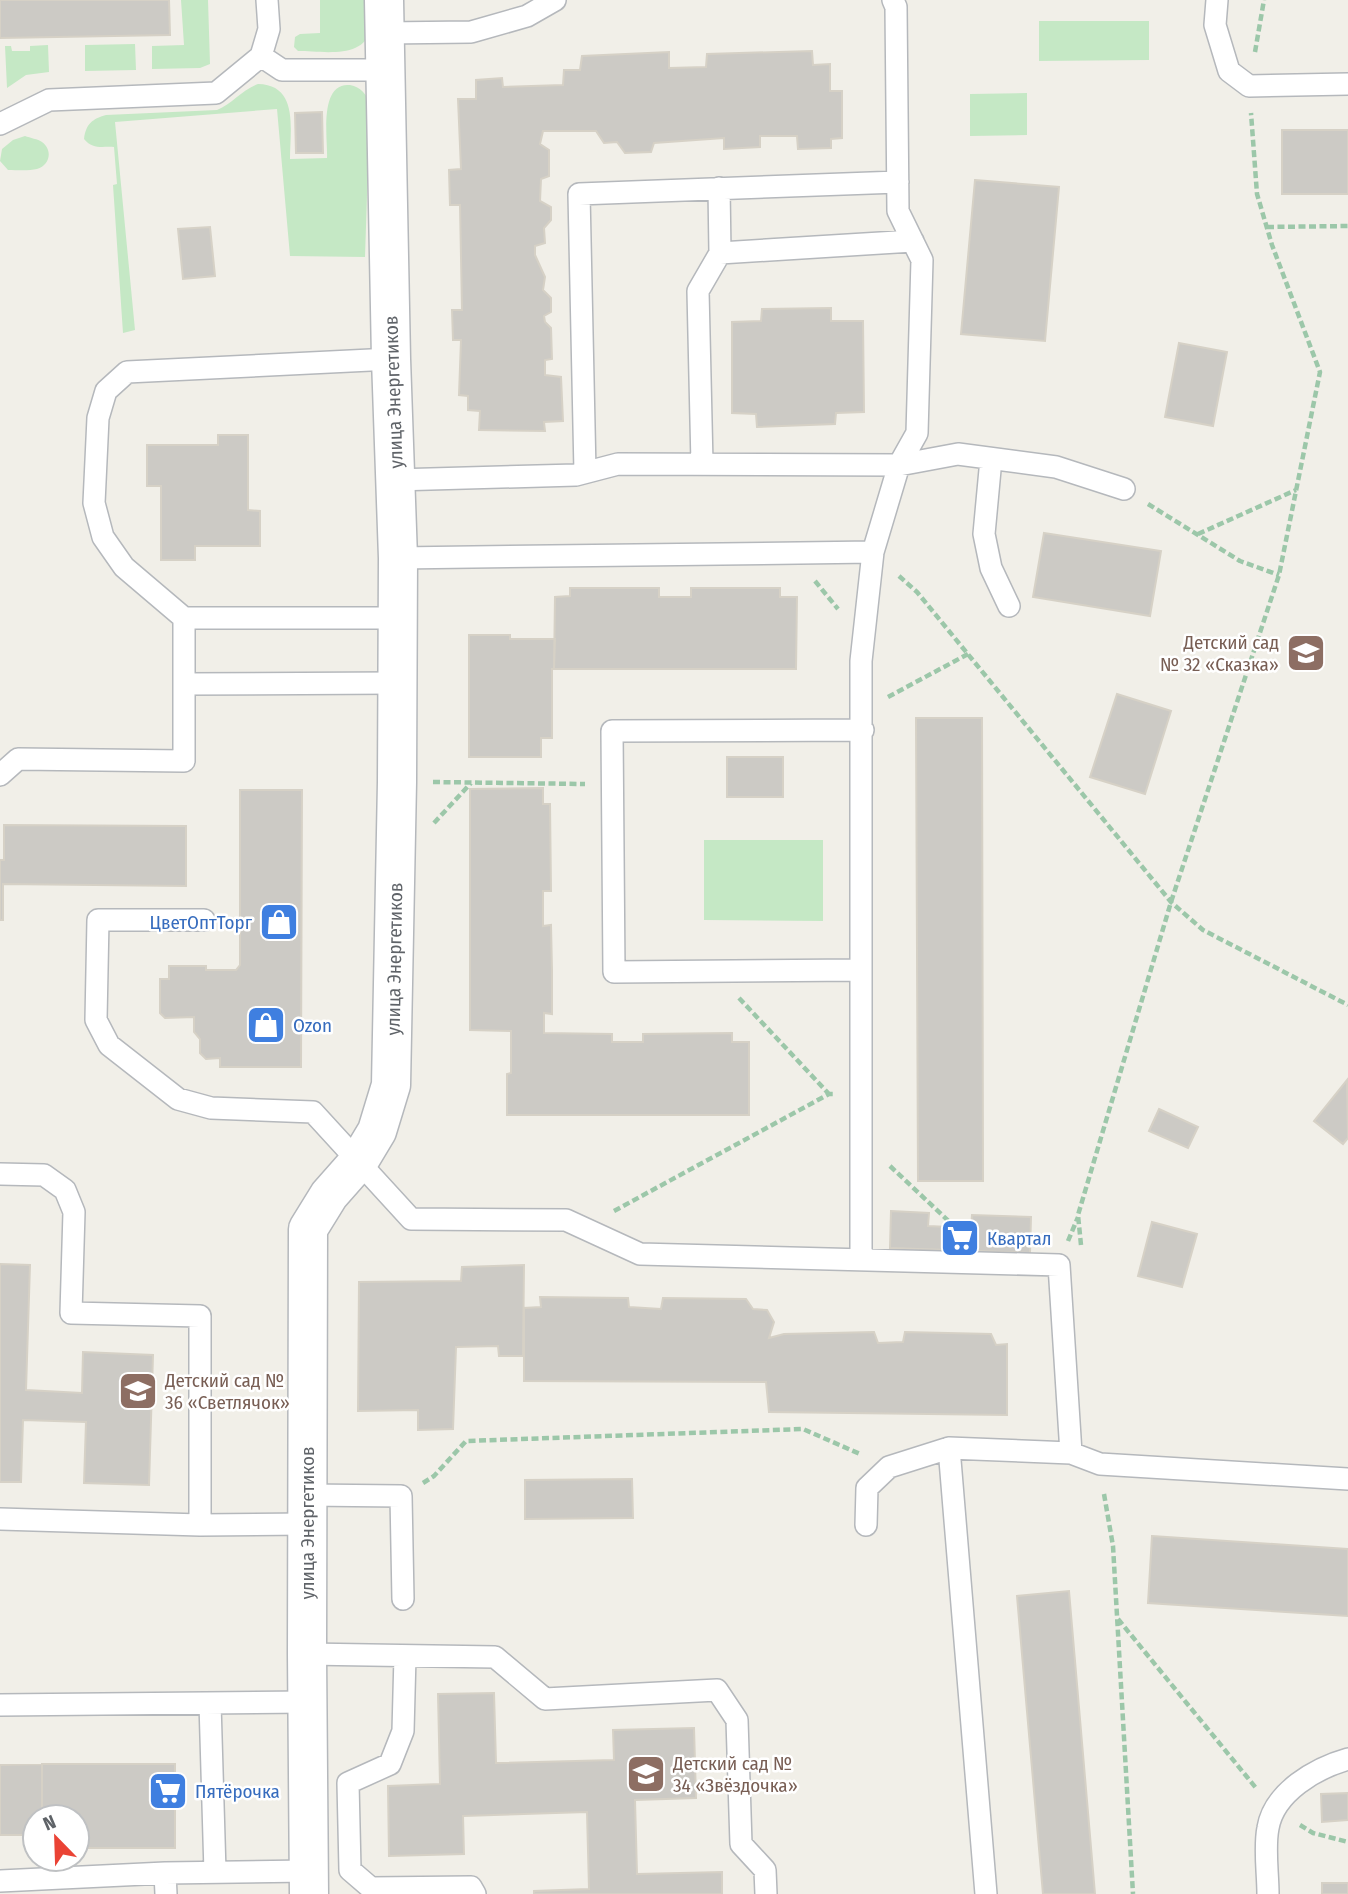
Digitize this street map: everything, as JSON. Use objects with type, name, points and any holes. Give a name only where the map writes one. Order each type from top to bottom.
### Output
[{"type":"street","name":"улица Энергетиков","points":[[308,1883],[308,1229],[329,1195],[359,1161],[377,1131],[391,1085],[398,558],[385,34]]},
{"type":"lane","points":[[0,124],[49,100],[216,93],[261,56],[269,29],[267,0]]},
{"type":"lane","points":[[261,56],[282,70],[385,34],[471,32],[527,16],[555,0]]},
{"type":"lane","points":[[861,1259],[861,661],[873,552],[899,465],[918,433],[922,260],[898,211],[896,7],[892,0]]},
{"type":"lane","points":[[1217,0],[1215,25],[1229,71],[1249,86],[1348,84]]},
{"type":"lane","points":[[585,472],[579,194],[898,182]]},
{"type":"lane","points":[[702,464],[698,291],[720,253],[719,188]]},
{"type":"lane","points":[[720,253],[913,241]]},
{"type":"lane","points":[[391,359],[127,372],[106,391],[98,418],[94,503],[103,537],[124,567],[184,618],[397,618]]},
{"type":"lane","points":[[395,480],[585,472],[618,464],[899,465],[958,454],[1056,467],[1124,489]]},
{"type":"lane","points":[[991,459],[984,534],[992,568],[1009,606]]},
{"type":"lane","points":[[398,558],[873,552]]},
{"type":"lane","points":[[0,775],[18,759],[184,761],[184,618]]},
{"type":"lane","points":[[184,684],[397,683]]},
{"type":"lane","points":[[860,970],[614,972],[612,731],[862,720]]},
{"type":"lane","points":[[204,920],[98,920],[96,1020],[109,1045],[178,1099],[211,1108],[313,1112],[411,1219],[566,1220],[640,1254],[1059,1265],[1072,1454]]},
{"type":"lane","points":[[0,1174],[44,1175],[65,1190],[74,1212],[71,1313],[200,1316],[200,1525]]},
{"type":"lane","points":[[949,1448],[986,1894]]},
{"type":"lane","points":[[866,1525],[867,1488],[889,1467],[949,1448],[1072,1454],[1100,1464],[1348,1479]]},
{"type":"lane","points":[[0,1519],[200,1525],[401,1496],[403,1600]]},
{"type":"lane","points":[[307,1654],[495,1657],[545,1699],[717,1690],[737,1720],[741,1844],[765,1870],[766,1894]]},
{"type":"lane","points":[[405,1656],[404,1731],[390,1763],[348,1783],[349,1870],[371,1888],[471,1887],[475,1894]]},
{"type":"lane","points":[[0,1704],[307,1702]]},
{"type":"lane","points":[[210,1703],[215,1872]]},
{"type":"lane","points":[[1268,1894],[1268,1828],[1274,1809],[1297,1783],[1348,1759]]},
{"type":"lane","points":[[0,1881],[165,1883],[215,1872],[308,1883]]},
{"type":"path","points":[[1082,1257],[1078,1215],[1171,902],[1279,575],[1320,372],[1266,227],[1257,194],[1249,86],[1264,0]]},
{"type":"path","points":[[1266,227],[1348,226]]},
{"type":"path","points":[[1124,489],[1240,561],[1279,575]]},
{"type":"path","points":[[1198,534],[1296,490]]},
{"type":"path","points":[[873,552],[917,592],[1171,902],[1203,930],[1348,1005]]},
{"type":"path","points":[[791,553],[864,639]]},
{"type":"path","points":[[862,720],[968,654]]},
{"type":"path","points":[[472,783],[612,784]]},
{"type":"path","points":[[739,971],[739,1000],[830,1094]]},
{"type":"path","points":[[583,1228],[830,1094],[860,1093]]},
{"type":"path","points":[[861,1138],[956,1228]]},
{"type":"path","points":[[401,1496],[434,1476],[466,1441],[803,1429],[889,1467]]},
{"type":"path","points":[[1100,1464],[1113,1546],[1133,1894]]},
{"type":"path","points":[[1117,1618],[1274,1809],[1313,1833],[1348,1842]]},
{"type":"green space","points":[[181,0],[208,0],[210,64],[200,68],[152,69],[152,46],[184,45]]},
{"type":"green space","points":[[320,0],[369,0],[370,28],[367,38],[360,45],[341,52],[298,51],[294,47],[295,37],[300,34],[320,33]]},
{"type":"green space","points":[[1039,21],[1149,21],[1149,60],[1039,61]]},
{"type":"green space","points":[[135,44],[136,70],[85,71],[85,45]]},
{"type":"green space","points":[[48,45],[49,72],[26,75],[7,88],[5,46],[11,46],[12,51],[30,51],[30,46]]},
{"type":"green space","points":[[258,84],[271,86],[286,100],[291,122],[290,159],[327,158],[326,126],[329,102],[340,87],[354,86],[367,97],[370,103],[365,257],[290,256],[277,109],[115,122],[135,330],[123,333],[113,185],[117,184],[114,147],[91,145],[84,139],[86,129],[93,120],[106,115],[217,110]]},
{"type":"green space","points":[[1027,93],[1027,135],[970,136],[970,94]]},
{"type":"green space","points":[[25,136],[45,145],[49,153],[47,161],[37,169],[8,170],[0,161],[2,149],[13,140]]},
{"type":"green space","points":[[704,840],[823,840],[823,921],[704,920]]},
{"type":"building","points":[[0,0],[169,0],[170,35],[0,38]]},
{"type":"building","points":[[812,51],[813,65],[830,64],[830,91],[842,91],[842,138],[831,139],[831,148],[798,149],[797,136],[760,136],[760,147],[724,149],[724,138],[654,143],[651,152],[625,153],[617,142],[604,143],[596,131],[543,131],[540,144],[549,150],[549,176],[541,179],[540,201],[551,207],[551,220],[544,228],[545,243],[535,246],[535,255],[545,277],[543,290],[551,298],[551,312],[544,316],[545,322],[551,328],[552,359],[545,360],[545,375],[561,377],[563,421],[544,422],[545,431],[479,430],[480,411],[468,410],[468,396],[459,395],[461,340],[453,340],[452,310],[462,310],[460,205],[450,205],[449,170],[461,169],[458,99],[476,99],[476,80],[502,78],[503,87],[563,85],[564,70],[580,70],[582,56],[669,52],[669,68],[706,67],[707,54]]},
{"type":"building","points":[[322,112],[323,153],[296,153],[295,113]]},
{"type":"building","points":[[1282,130],[1348,130],[1348,194],[1282,194]]},
{"type":"building","points":[[975,180],[1059,187],[1045,341],[961,334]]},
{"type":"building","points":[[210,227],[215,276],[183,279],[178,229]]},
{"type":"building","points":[[831,308],[831,321],[863,321],[864,412],[836,413],[835,424],[757,427],[756,414],[732,413],[732,322],[761,321],[762,309]]},
{"type":"building","points":[[1179,343],[1227,352],[1213,426],[1165,417]]},
{"type":"building","points":[[218,435],[248,435],[248,510],[260,511],[260,546],[195,546],[195,560],[161,560],[161,486],[147,486],[147,445],[218,445]]},
{"type":"building","points":[[1044,533],[1161,551],[1150,616],[1033,597]]},
{"type":"building","points":[[570,588],[659,588],[659,597],[691,597],[691,588],[780,588],[780,597],[797,597],[796,669],[554,669],[555,597],[570,596]]},
{"type":"building","points":[[469,635],[555,639],[552,738],[541,738],[541,757],[469,757]]},
{"type":"building","points":[[1117,694],[1171,711],[1145,794],[1090,777]]},
{"type":"building","points":[[916,718],[982,718],[983,1181],[918,1181]]},
{"type":"building","points":[[727,757],[783,757],[783,797],[727,797]]},
{"type":"building","points":[[543,788],[543,804],[550,804],[551,891],[543,891],[543,926],[551,925],[552,970],[552,1014],[544,1013],[544,1033],[612,1034],[612,1042],[643,1042],[643,1034],[732,1033],[732,1042],[749,1042],[749,1115],[507,1115],[511,1031],[470,1030],[470,789]]},
{"type":"building","points":[[240,790],[302,790],[301,1067],[220,1067],[220,1058],[206,1059],[200,1053],[200,1039],[194,1032],[194,1017],[165,1018],[160,1013],[160,979],[169,979],[169,966],[206,966],[206,970],[236,970],[240,965]]},
{"type":"building","points":[[4,825],[186,826],[186,886],[3,884],[3,920],[0,920],[0,860],[4,860]]},
{"type":"building","points":[[1347,1080],[1348,1138],[1343,1144],[1314,1121]]},
{"type":"building","points":[[1159,1109],[1198,1127],[1188,1148],[1149,1131]]},
{"type":"building","name":"Квартал","points":[[891,1211],[929,1213],[928,1226],[971,1228],[972,1215],[1031,1217],[1030,1253],[890,1248]]},
{"type":"building","points":[[1152,1222],[1197,1234],[1182,1287],[1138,1276]]},
{"type":"building","points":[[0,1264],[30,1265],[26,1390],[82,1393],[83,1352],[153,1355],[149,1485],[84,1483],[86,1422],[23,1420],[21,1482],[0,1482]]},
{"type":"building","points":[[524,1265],[523,1356],[499,1356],[498,1346],[456,1347],[453,1429],[418,1430],[418,1410],[358,1411],[359,1282],[461,1281],[462,1267]]},
{"type":"building","points":[[540,1297],[628,1298],[629,1307],[661,1309],[663,1298],[746,1299],[753,1309],[767,1310],[774,1322],[769,1338],[784,1334],[874,1332],[878,1343],[903,1342],[905,1332],[991,1334],[996,1345],[1007,1344],[1007,1415],[769,1412],[766,1382],[524,1381],[524,1308],[541,1307]]},
{"type":"building","points":[[632,1479],[633,1518],[525,1519],[525,1480]]},
{"type":"building","points":[[1152,1536],[1348,1549],[1348,1616],[1148,1603]]},
{"type":"building","points":[[1069,1591],[1095,1894],[1043,1894],[1017,1596]]},
{"type":"building","points":[[494,1693],[496,1763],[614,1760],[613,1730],[694,1728],[696,1798],[635,1800],[637,1874],[722,1872],[722,1894],[534,1894],[534,1891],[589,1889],[587,1812],[463,1816],[464,1854],[389,1856],[388,1786],[440,1784],[438,1694]]},
{"type":"building","points":[[42,1764],[42,1803],[21,1803],[21,1835],[0,1835],[0,1765]]},
{"type":"building","points":[[42,1764],[175,1764],[175,1848],[91,1848],[91,1803],[42,1803]]},
{"type":"building","points":[[1348,1793],[1348,1820],[1322,1822],[1321,1794]]},
{"type":"building","points":[[1322,1883],[1348,1883],[1348,1894],[1322,1894]]},
{"type":"place","name":"Детский сад № 32 «Сказка»","points":[[1306,653]]},
{"type":"place","name":"ЦветОптТорг","points":[[279,922]]},
{"type":"place","name":"Ozon","points":[[266,1025]]},
{"type":"place","name":"Квартал","points":[[960,1238]]},
{"type":"place","name":"Детский сад № 36 «Светлячок»","points":[[138,1391]]},
{"type":"place","name":"Детский сад № 34 «Звёздочка»","points":[[646,1774]]},
{"type":"place","name":"Пятёрочка","points":[[168,1791]]}]
